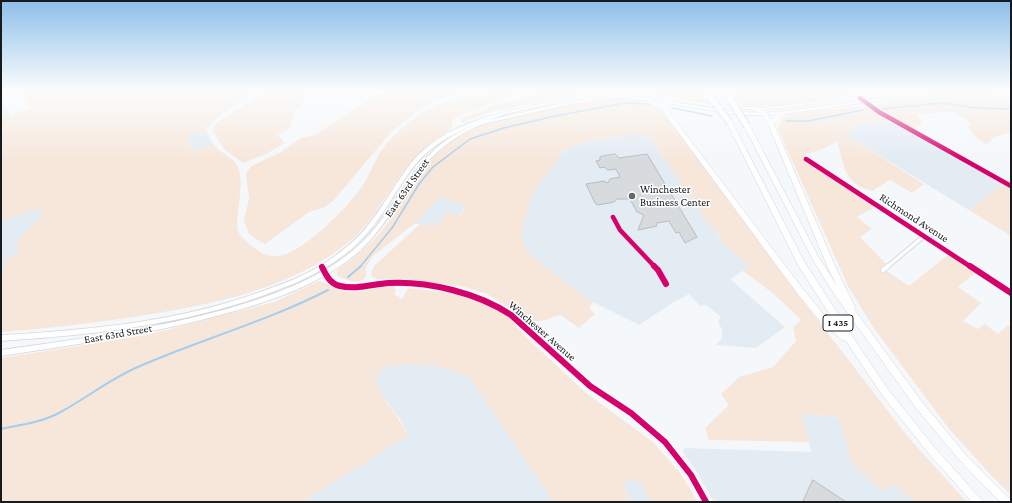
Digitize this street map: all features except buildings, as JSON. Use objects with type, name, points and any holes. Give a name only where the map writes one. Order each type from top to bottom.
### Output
[{"type":"highway","points":[[668,113],[778,262],[823,319],[852,343]]},
{"type":"highway","name":"I 435","points":[[723,113],[730,123],[801,263],[852,343],[885,392],[932,451],[978,502]]},
{"type":"highway","name":"I 435","points":[[739,113],[815,258],[837,292],[929,417],[964,459],[1007,502]]},
{"type":"highway","points":[[771,124],[783,113]]},
{"type":"highway","points":[[764,114],[771,124],[832,268],[859,323]]},
{"type":"main road","name":"East 63rd Street","points":[[1,338],[46,335],[143,323],[189,314],[258,296],[291,282],[335,259],[362,236],[371,226],[413,164],[426,151],[456,130],[502,113]]},
{"type":"main road","name":"East 63rd Street","points":[[1,353],[151,329],[217,315],[297,287],[325,273],[352,254],[372,235],[412,177],[431,154],[448,140],[470,128],[494,120],[523,113]]},
{"type":"main road","name":"East 63rd Street","points":[[751,113],[770,113]]},
{"type":"street","points":[[881,113],[1011,186]]},
{"type":"street","name":"Richmond Avenue","points":[[806,159],[1011,294]]},
{"type":"street","points":[[613,217],[620,230],[658,270],[666,284]]},
{"type":"street","points":[[883,270],[924,236]]},
{"type":"street","name":"Winchester Avenue","points":[[322,267],[334,284],[340,286],[353,288],[396,282],[420,285],[472,294],[500,307],[590,385],[627,410],[667,442],[688,471],[706,502]]},
{"type":"shaded area","points":[[1,113],[9,113],[11,116],[18,113],[223,113],[206,130],[188,135],[191,151],[214,145],[236,164],[240,175],[241,184],[237,220],[239,233],[258,251],[267,255],[279,256],[289,253],[313,237],[348,204],[363,185],[386,144],[411,121],[422,113],[465,113],[456,117],[452,121],[452,128],[436,139],[415,157],[359,233],[326,258],[300,273],[273,285],[244,294],[186,308],[127,318],[48,328],[1,332],[1,281],[7,258],[18,255],[17,241],[41,217],[40,208],[1,220]]},
{"type":"shaded area","points":[[231,113],[294,113],[290,128],[278,135],[285,143],[266,154],[243,163],[224,149],[212,130],[215,124]]},
{"type":"shaded area","points":[[348,113],[414,113],[391,132],[334,200],[325,207],[309,212],[265,244],[249,234],[244,220],[249,199],[246,174],[251,166],[281,152],[301,138],[315,135]]},
{"type":"shaded area","points":[[473,113],[487,113],[462,123],[460,121],[462,118]]},
{"type":"shaded area","points":[[529,113],[663,113],[796,292],[908,437],[967,502],[915,502],[896,485],[882,491],[852,464],[839,417],[802,414],[809,442],[709,440],[705,428],[729,405],[721,394],[739,377],[773,367],[796,341],[793,327],[801,320],[775,295],[743,271],[749,267],[718,238],[721,236],[708,224],[651,138],[637,133],[585,142],[563,151],[535,190],[529,203],[521,237],[524,245],[531,255],[573,289],[593,302],[589,308],[595,314],[579,328],[560,315],[542,321],[526,321],[505,305],[487,294],[465,287],[406,279],[377,279],[372,277],[371,273],[374,266],[420,224],[437,226],[448,212],[460,216],[466,205],[439,197],[414,224],[373,256],[366,267],[366,276],[363,280],[358,282],[351,281],[337,275],[337,270],[367,246],[383,229],[419,174],[437,153],[459,137],[488,123]]},
{"type":"shaded area","points":[[877,113],[888,121],[861,122],[846,135],[924,184],[912,193],[890,180],[872,191],[862,188],[850,179],[844,166],[837,141],[821,150],[806,154],[802,158],[875,207],[857,217],[872,229],[860,237],[888,266],[884,269],[909,286],[949,254],[975,273],[958,287],[981,303],[963,321],[978,329],[985,324],[998,334],[1008,325],[1011,327],[1011,495],[950,430],[873,327],[848,286],[778,129],[781,121],[785,117],[793,114]]},
{"type":"shaded area","points":[[888,113],[927,113],[917,114],[922,123],[914,129]]},
{"type":"shaded area","points":[[956,113],[1011,113],[1011,133],[995,137],[985,144],[978,139],[968,127],[971,123]]},
{"type":"shaded area","points":[[888,121],[1003,184],[969,210],[846,135],[861,122]]},
{"type":"shaded area","points":[[206,130],[214,145],[191,152],[188,135]]},
{"type":"shaded area","points":[[637,133],[651,138],[708,224],[721,237],[718,238],[749,267],[730,279],[785,327],[756,348],[716,345],[722,338],[722,330],[718,321],[721,317],[706,305],[700,306],[689,294],[639,325],[593,302],[573,289],[531,255],[524,245],[521,237],[529,203],[535,190],[563,151],[585,142]]},
{"type":"shaded area","points":[[1003,184],[1011,189],[1011,236],[969,210]]},
{"type":"shaded area","points":[[439,197],[466,205],[459,216],[437,226],[414,224]]},
{"type":"shaded area","points":[[41,207],[42,217],[17,241],[18,255],[7,259],[1,281],[1,220]]},
{"type":"shaded area","points":[[319,281],[345,291],[358,291],[394,286],[396,290],[394,294],[402,299],[408,288],[451,293],[473,299],[492,307],[509,318],[527,338],[585,392],[653,442],[680,473],[698,502],[650,502],[643,484],[631,478],[623,484],[630,502],[554,502],[469,377],[432,365],[405,364],[387,366],[380,371],[375,379],[378,389],[409,435],[302,502],[1,502],[1,358],[147,335],[274,302]]},
{"type":"shaded area","points":[[405,364],[432,365],[469,377],[554,502],[302,502],[409,435],[378,389],[375,379],[380,371],[387,366]]},
{"type":"shaded area","points":[[802,414],[839,417],[852,464],[896,485],[915,502],[714,502],[695,469],[683,452],[684,448],[811,452]]},
{"type":"shaded area","points":[[631,478],[643,484],[650,502],[630,502],[623,483]]},
{"type":"waterway","points":[[360,266],[392,228],[419,184],[433,167],[470,139],[504,128],[569,113]]},
{"type":"waterway","points":[[700,113],[712,116]]},
{"type":"waterway","points":[[786,121],[809,121],[846,113]]},
{"type":"waterway","points":[[348,277],[360,266]]},
{"type":"waterway","points":[[1,429],[45,419],[59,413],[129,371],[163,356],[258,321],[328,290]]},
{"type":"cycle path","points":[[882,113],[1011,186]]},
{"type":"cycle path","points":[[806,159],[1011,293]]},
{"type":"cycle path","points":[[613,217],[620,230],[658,270],[666,284]]},
{"type":"cycle path","points":[[322,267],[331,281],[340,286],[357,287],[380,283],[401,283],[459,292],[481,299],[501,308],[511,315],[590,386],[626,409],[655,432],[683,463],[706,502]]},
{"type":"place","name":"Winchester Business Center","points":[[632,196]]}]
